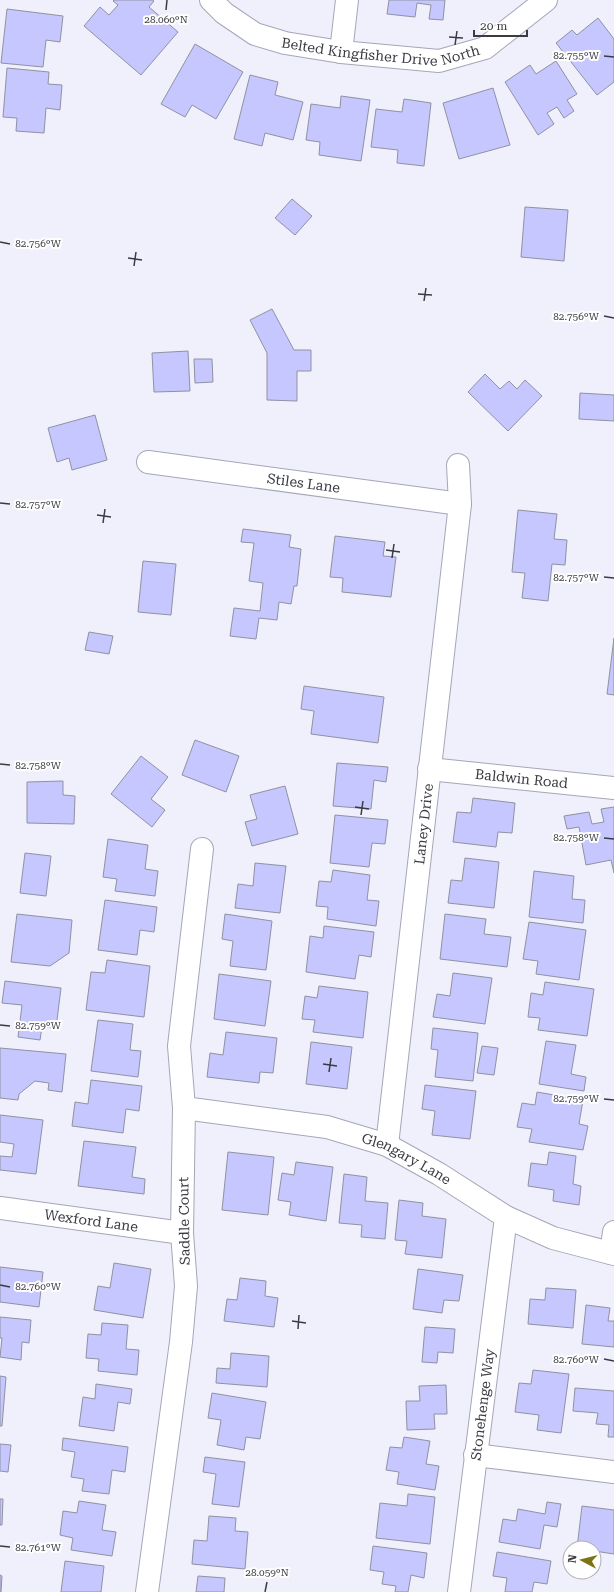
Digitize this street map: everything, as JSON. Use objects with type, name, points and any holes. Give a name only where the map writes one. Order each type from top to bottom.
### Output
[{"type":"street","name":"Belted Kingfisher Drive North","points":[[211,0],[224,14],[256,34],[285,43],[341,52],[438,61],[485,48],[546,0]]},
{"type":"street","points":[[341,52],[347,0]]},
{"type":"street","name":"Stiles Lane","points":[[148,462],[460,504]]},
{"type":"street","name":"Laney Drive","points":[[387,1145],[460,504],[458,465]]},
{"type":"street","name":"Baldwin Road","points":[[429,768],[614,788]]},
{"type":"street","name":"Saddle Court","points":[[147,1592],[181,1342],[186,1286],[182,1233],[184,1108],[179,1046],[202,849]]},
{"type":"street","name":"Glengary Lane","points":[[184,1108],[327,1127],[387,1145],[439,1174],[506,1217],[553,1238],[612,1254]]},
{"type":"street","name":"Wexford Lane","points":[[0,1208],[182,1233]]},
{"type":"street","name":"Stonehenge Way","points":[[459,1592],[506,1217]]},
{"type":"street","points":[[612,1254],[614,1232]]},
{"type":"street","points":[[475,1455],[614,1472]]},
{"type":"building","points":[[389,0],[445,0],[443,20],[429,19],[431,5],[417,3],[415,17],[387,14]]},
{"type":"building","points":[[113,1],[154,1],[149,7],[178,32],[141,75],[84,26],[100,7],[109,15],[118,5]]},
{"type":"building","points":[[7,9],[63,16],[60,42],[46,40],[43,67],[1,63]]},
{"type":"building","points":[[598,18],[614,39],[614,82],[597,95],[556,43],[572,30],[577,35]]},
{"type":"building","points":[[195,44],[243,72],[216,119],[192,105],[185,117],[161,104]]},
{"type":"building","points":[[556,61],[577,94],[567,100],[574,111],[564,118],[557,107],[547,113],[554,124],[538,135],[505,82],[530,65],[536,74]]},
{"type":"building","points":[[7,68],[49,72],[48,84],[62,85],[60,110],[46,108],[44,133],[16,131],[17,118],[3,117]]},
{"type":"building","points":[[250,75],[278,82],[275,95],[303,102],[293,140],[265,133],[262,146],[234,139]]},
{"type":"building","points":[[493,88],[510,145],[459,159],[443,103]]},
{"type":"building","points":[[341,96],[370,100],[361,161],[319,155],[320,142],[306,140],[311,104],[340,108]]},
{"type":"building","points":[[404,99],[431,103],[424,166],[397,163],[398,150],[371,147],[376,109],[402,112]]},
{"type":"building","points":[[292,199],[312,216],[295,235],[275,218]]},
{"type":"building","points":[[525,207],[568,210],[564,261],[521,257]]},
{"type":"building","points":[[272,309],[294,350],[311,350],[311,371],[297,371],[297,401],[267,400],[267,353],[250,320]]},
{"type":"building","points":[[188,351],[190,391],[154,392],[152,353]]},
{"type":"building","points":[[194,359],[212,359],[213,382],[195,383]]},
{"type":"building","points":[[485,374],[500,389],[509,381],[517,389],[525,380],[542,396],[508,431],[468,392]]},
{"type":"building","points":[[580,393],[614,395],[614,421],[579,419]]},
{"type":"building","points":[[95,415],[107,460],[72,470],[69,458],[57,462],[48,428]]},
{"type":"building","points":[[518,510],[557,514],[554,539],[567,540],[565,565],[552,564],[548,601],[522,598],[525,573],[512,572]]},
{"type":"building","points":[[243,529],[291,535],[289,547],[301,549],[297,586],[294,586],[291,604],[279,602],[277,620],[259,618],[256,639],[230,636],[234,608],[260,611],[263,583],[249,581],[254,543],[241,542]]},
{"type":"building","points":[[335,536],[385,542],[383,556],[396,557],[391,597],[342,592],[343,578],[330,577]]},
{"type":"building","points":[[143,561],[176,564],[171,615],[138,612]]},
{"type":"building","points":[[89,632],[113,636],[109,654],[85,650]]},
{"type":"building","points":[[614,638],[614,695],[607,694]]},
{"type":"building","points":[[304,686],[384,697],[378,743],[311,734],[314,711],[301,709]]},
{"type":"building","points":[[195,740],[239,756],[226,792],[182,775]]},
{"type":"building","points":[[141,756],[168,777],[151,799],[165,810],[152,827],[111,794]]},
{"type":"building","points":[[337,763],[388,767],[386,782],[374,780],[371,809],[333,806]]},
{"type":"building","points":[[63,781],[63,795],[75,796],[74,824],[27,823],[27,782]]},
{"type":"building","points":[[285,786],[298,834],[252,846],[245,822],[257,819],[250,795]]},
{"type":"building","points":[[473,798],[515,803],[512,833],[498,832],[496,847],[453,842],[457,812],[471,813]]},
{"type":"building","points":[[614,807],[614,873],[611,860],[586,865],[579,827],[567,829],[564,816],[589,812],[592,824],[604,822],[601,809]]},
{"type":"building","points":[[335,815],[388,820],[385,844],[372,843],[369,867],[330,863]]},
{"type":"building","points":[[108,839],[148,845],[145,869],[158,871],[155,896],[115,891],[117,879],[103,877]]},
{"type":"building","points":[[25,853],[51,856],[46,896],[20,893]]},
{"type":"building","points":[[465,858],[499,862],[494,908],[448,903],[451,880],[462,881]]},
{"type":"building","points":[[255,863],[286,866],[280,913],[235,908],[238,884],[253,886]]},
{"type":"building","points":[[333,870],[370,875],[367,900],[379,901],[376,926],[327,919],[328,907],[316,906],[319,881],[331,882]]},
{"type":"building","points":[[534,871],[574,876],[572,899],[585,900],[583,923],[529,917]]},
{"type":"building","points":[[105,900],[157,907],[154,932],[140,930],[137,955],[98,950]]},
{"type":"building","points":[[17,914],[72,920],[69,953],[50,966],[11,962]]},
{"type":"building","points":[[225,914],[272,921],[266,970],[230,966],[233,941],[222,939]]},
{"type":"building","points":[[445,914],[486,919],[484,934],[511,937],[507,967],[440,959]]},
{"type":"building","points":[[529,922],[586,930],[579,980],[536,974],[538,961],[523,959]]},
{"type":"building","points":[[324,926],[374,932],[371,957],[359,955],[355,979],[306,972],[310,936],[323,938]]},
{"type":"building","points":[[107,960],[150,966],[144,1017],[86,1010],[91,972],[105,973]]},
{"type":"building","points":[[453,973],[492,978],[485,1024],[433,1017],[437,994],[450,996]]},
{"type":"building","points":[[219,974],[271,981],[265,1026],[214,1019]]},
{"type":"building","points":[[5,981],[61,988],[56,1028],[42,1027],[40,1040],[18,1037],[22,1005],[2,1003]]},
{"type":"building","points":[[545,982],[594,989],[587,1036],[538,1030],[540,1018],[528,1017],[531,993],[543,995]]},
{"type":"building","points":[[319,986],[368,992],[363,1038],[313,1032],[315,1020],[302,1019],[305,996],[317,998]]},
{"type":"building","points":[[98,1020],[133,1024],[130,1050],[141,1051],[138,1077],[91,1071]]},
{"type":"building","points":[[433,1028],[478,1033],[473,1081],[435,1077],[438,1050],[431,1049]]},
{"type":"building","points":[[226,1032],[277,1038],[273,1073],[260,1072],[259,1083],[207,1077],[210,1053],[223,1055]]},
{"type":"building","points":[[546,1041],[576,1045],[571,1074],[586,1077],[584,1091],[539,1084]]},
{"type":"building","points":[[311,1042],[352,1047],[347,1089],[306,1084]]},
{"type":"building","points":[[482,1046],[498,1048],[494,1075],[477,1073]]},
{"type":"building","points":[[0,1048],[66,1054],[62,1092],[48,1090],[49,1083],[35,1081],[19,1094],[18,1100],[0,1098]]},
{"type":"building","points":[[91,1080],[142,1086],[139,1111],[126,1109],[123,1133],[72,1126],[75,1102],[88,1104]]},
{"type":"building","points":[[425,1085],[476,1091],[470,1139],[432,1135],[435,1111],[422,1109]]},
{"type":"building","points":[[537,1092],[583,1100],[579,1124],[588,1126],[583,1150],[529,1142],[532,1129],[517,1127],[522,1103],[535,1105]]},
{"type":"building","points":[[0,1115],[43,1120],[36,1174],[0,1170],[0,1156],[12,1157],[14,1144],[0,1142]]},
{"type":"building","points":[[84,1141],[136,1147],[132,1177],[145,1179],[144,1194],[78,1186]]},
{"type":"building","points":[[228,1152],[274,1157],[268,1215],[222,1210]]},
{"type":"building","points":[[549,1152],[576,1156],[573,1184],[581,1186],[579,1205],[553,1201],[554,1190],[528,1186],[531,1163],[547,1165]]},
{"type":"building","points":[[296,1162],[333,1167],[326,1221],[289,1215],[291,1202],[278,1200],[282,1173],[294,1175]]},
{"type":"building","points":[[344,1174],[367,1177],[365,1201],[388,1203],[385,1239],[361,1237],[362,1225],[339,1223]]},
{"type":"building","points":[[399,1200],[423,1203],[422,1216],[446,1219],[442,1258],[405,1254],[407,1241],[395,1240]]},
{"type":"building","points":[[114,1263],[151,1269],[143,1318],[94,1310],[98,1286],[110,1288]]},
{"type":"building","points":[[0,1267],[43,1272],[39,1307],[0,1302]]},
{"type":"building","points":[[418,1269],[463,1275],[459,1301],[444,1300],[442,1313],[413,1309]]},
{"type":"building","points":[[240,1278],[266,1281],[265,1296],[278,1298],[274,1327],[224,1321],[227,1299],[237,1300]]},
{"type":"building","points":[[546,1288],[576,1290],[573,1328],[528,1324],[530,1299],[545,1300]]},
{"type":"building","points":[[586,1305],[610,1308],[608,1321],[614,1321],[614,1347],[582,1344]]},
{"type":"building","points":[[0,1317],[31,1320],[29,1343],[22,1342],[21,1360],[0,1357],[2,1338],[0,1338]]},
{"type":"building","points":[[102,1323],[128,1325],[126,1349],[139,1350],[137,1375],[98,1371],[99,1359],[86,1358],[88,1334],[101,1335]]},
{"type":"building","points":[[425,1327],[455,1329],[453,1353],[438,1352],[437,1363],[422,1362]]},
{"type":"building","points":[[231,1353],[269,1356],[267,1387],[216,1383],[217,1368],[230,1369]]},
{"type":"building","points":[[533,1370],[569,1374],[561,1433],[537,1430],[539,1415],[515,1412],[519,1383],[531,1384]]},
{"type":"building","points":[[0,1376],[6,1377],[2,1426],[0,1426]]},
{"type":"building","points":[[96,1384],[132,1389],[130,1404],[118,1402],[114,1431],[79,1426],[83,1397],[95,1399]]},
{"type":"building","points":[[446,1385],[447,1414],[434,1414],[435,1429],[407,1430],[406,1401],[420,1401],[419,1386]]},
{"type":"building","points":[[575,1388],[614,1391],[614,1437],[608,1437],[609,1425],[596,1424],[598,1413],[573,1411]]},
{"type":"building","points":[[212,1393],[266,1402],[260,1439],[246,1437],[244,1450],[217,1445],[221,1420],[208,1418]]},
{"type":"building","points":[[404,1437],[430,1441],[426,1464],[439,1466],[435,1490],[397,1484],[399,1472],[386,1470],[390,1447],[402,1448]]},
{"type":"building","points":[[63,1438],[128,1447],[125,1472],[112,1470],[109,1494],[82,1491],[84,1479],[71,1477],[75,1452],[62,1450]]},
{"type":"building","points":[[0,1444],[11,1445],[8,1472],[0,1471]]},
{"type":"building","points":[[205,1457],[245,1462],[239,1507],[212,1504],[216,1474],[203,1472]]},
{"type":"building","points":[[408,1494],[435,1497],[430,1544],[376,1538],[380,1503],[407,1506]]},
{"type":"building","points":[[0,1499],[3,1499],[2,1525],[0,1525]]},
{"type":"building","points":[[79,1501],[106,1505],[102,1530],[116,1532],[112,1556],[71,1550],[73,1538],[60,1535],[63,1511],[77,1513]]},
{"type":"building","points":[[547,1502],[561,1504],[557,1527],[544,1525],[540,1549],[499,1542],[503,1519],[516,1521],[518,1509],[545,1514]]},
{"type":"building","points":[[582,1506],[614,1510],[614,1554],[602,1552],[602,1540],[578,1540]]},
{"type":"building","points":[[209,1516],[236,1518],[235,1531],[248,1532],[245,1569],[192,1564],[194,1540],[207,1541]]},
{"type":"building","points":[[373,1546],[427,1553],[424,1578],[411,1575],[408,1592],[395,1592],[396,1586],[382,1584],[384,1572],[370,1570]]},
{"type":"building","points":[[497,1552],[551,1561],[547,1584],[534,1582],[532,1592],[505,1592],[507,1578],[493,1576]]},
{"type":"building","points":[[65,1561],[104,1566],[101,1592],[61,1592]]},
{"type":"building","points":[[0,1575],[2,1576],[1,1592],[0,1592]]},
{"type":"building","points":[[198,1576],[225,1578],[224,1592],[196,1592]]}]
